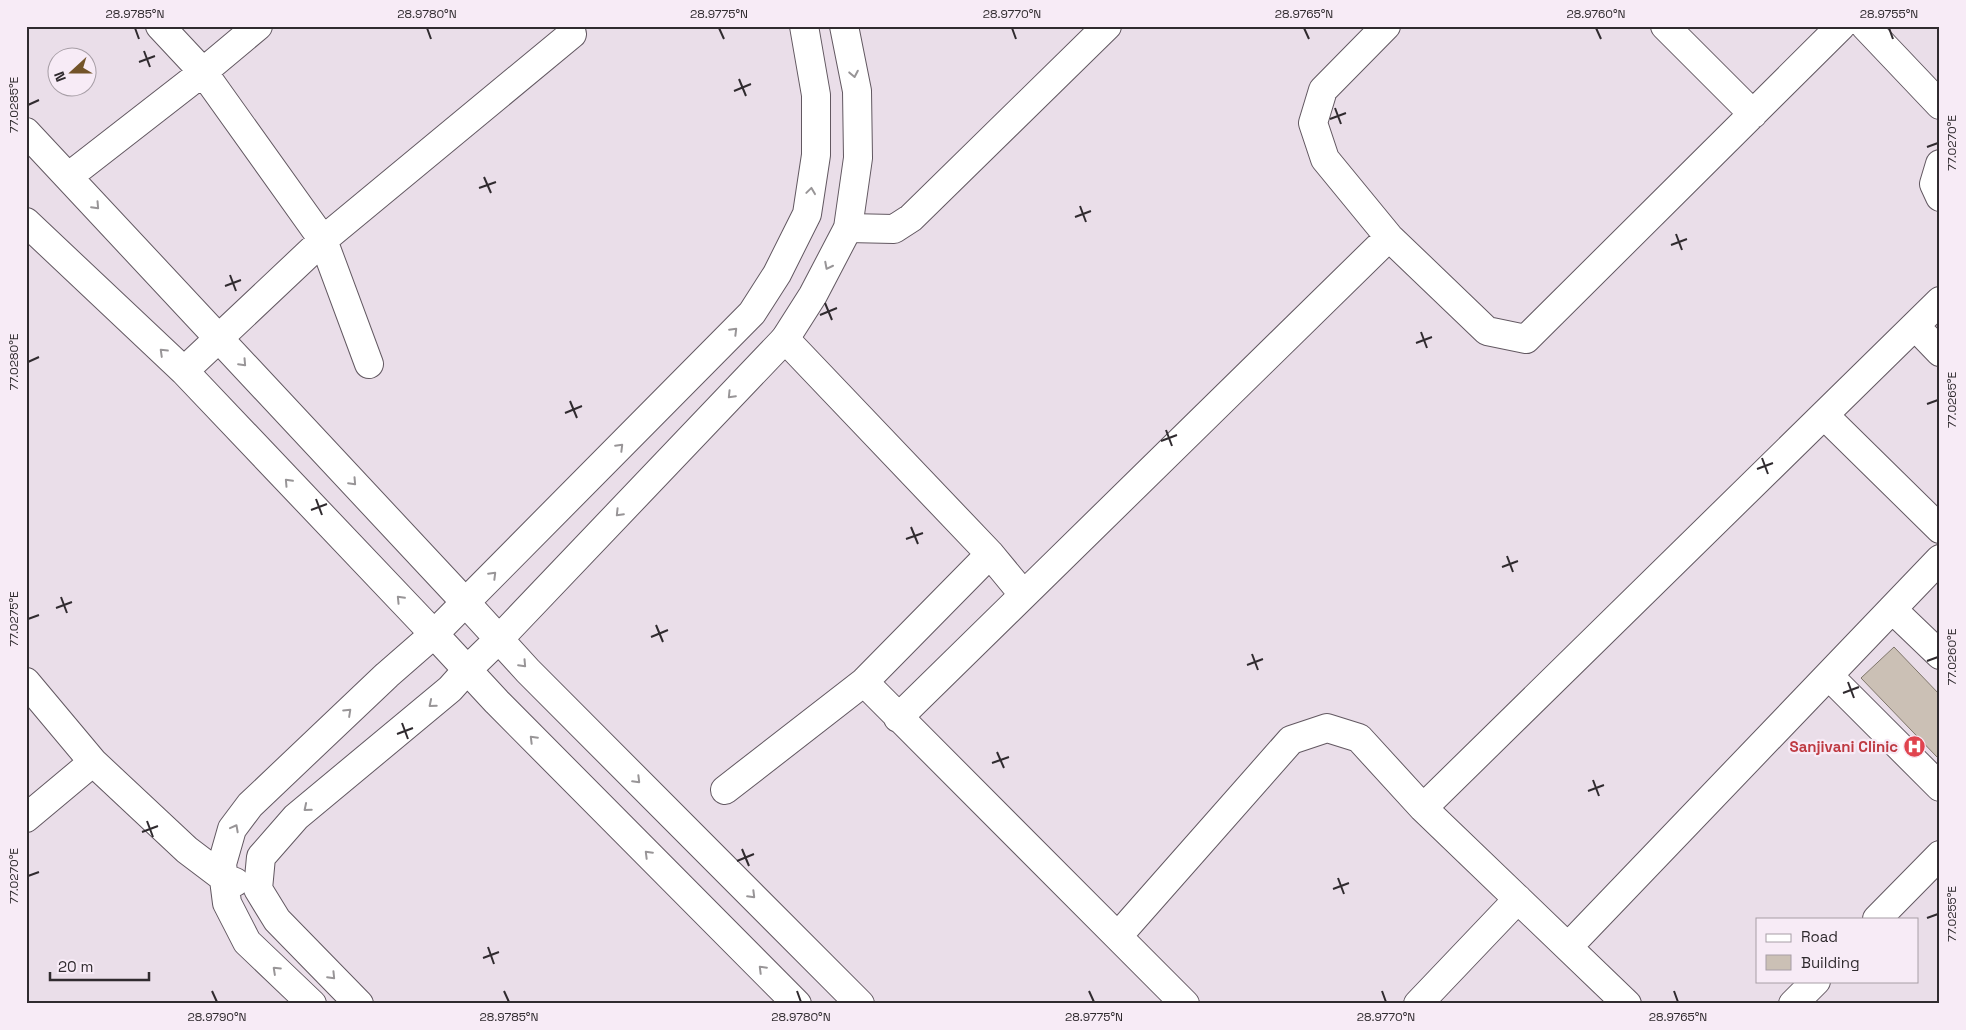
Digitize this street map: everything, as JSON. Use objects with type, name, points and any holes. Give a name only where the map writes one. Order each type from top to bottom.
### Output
[{"type":"street","points":[[160,26],[203,72],[323,240],[369,364]]},
{"type":"street","points":[[68,177],[203,72],[258,26]]},
{"type":"street","points":[[312,1004],[247,942],[227,903],[222,864],[232,829],[250,805],[466,603],[752,313],[776,274],[807,214],[816,156],[816,95],[804,26]]},
{"type":"street","points":[[359,1004],[277,920],[258,889],[261,858],[296,817],[450,689],[785,338],[813,295],[848,228],[858,158],[857,91],[844,26]]},
{"type":"street","points":[[848,228],[894,229],[911,218],[1107,26]]},
{"type":"street","points":[[1386,26],[1323,90],[1313,123],[1325,159],[1389,237],[1487,331],[1526,339],[1841,26]]},
{"type":"street","points":[[1665,26],[1752,114]]},
{"type":"street","points":[[1865,26],[1940,106]]},
{"type":"street","points":[[184,371],[323,240],[572,34]]},
{"type":"street","points":[[26,132],[535,678],[860,1004]]},
{"type":"street","points":[[1940,164],[1934,184],[1940,197]]},
{"type":"street","points":[[29,230],[184,371],[434,634],[496,702],[797,1004]]},
{"type":"street","points":[[898,718],[1389,237]]},
{"type":"street","points":[[1423,808],[1940,302]]},
{"type":"street","points":[[1915,326],[1940,352]]},
{"type":"street","points":[[785,338],[990,554],[1023,594]]},
{"type":"street","points":[[1824,415],[1940,529]]},
{"type":"street","points":[[725,790],[864,682],[990,554]]},
{"type":"street","points":[[1568,947],[1940,559]]},
{"type":"street","points":[[1892,609],[1940,655]]},
{"type":"street","points":[[1829,676],[1940,787]]},
{"type":"street","points":[[26,682],[92,762],[187,850],[224,878],[258,889]]},
{"type":"street","points":[[864,682],[1185,1004]]},
{"type":"street","points":[[1118,936],[1291,740],[1327,728],[1359,738],[1423,808],[1627,1004]]},
{"type":"street","points":[[26,818],[92,762]]},
{"type":"street","points":[[1878,918],[1940,855]]},
{"type":"street","points":[[1418,1004],[1518,899]]},
{"type":"street","points":[[1794,1004],[1815,982]]},
{"type":"building","points":[[1894,647],[1940,695],[1940,754],[1937,757],[1861,678]]},
{"type":"place","name":"Sanjivani Clinic","points":[[1914,746]]}]
